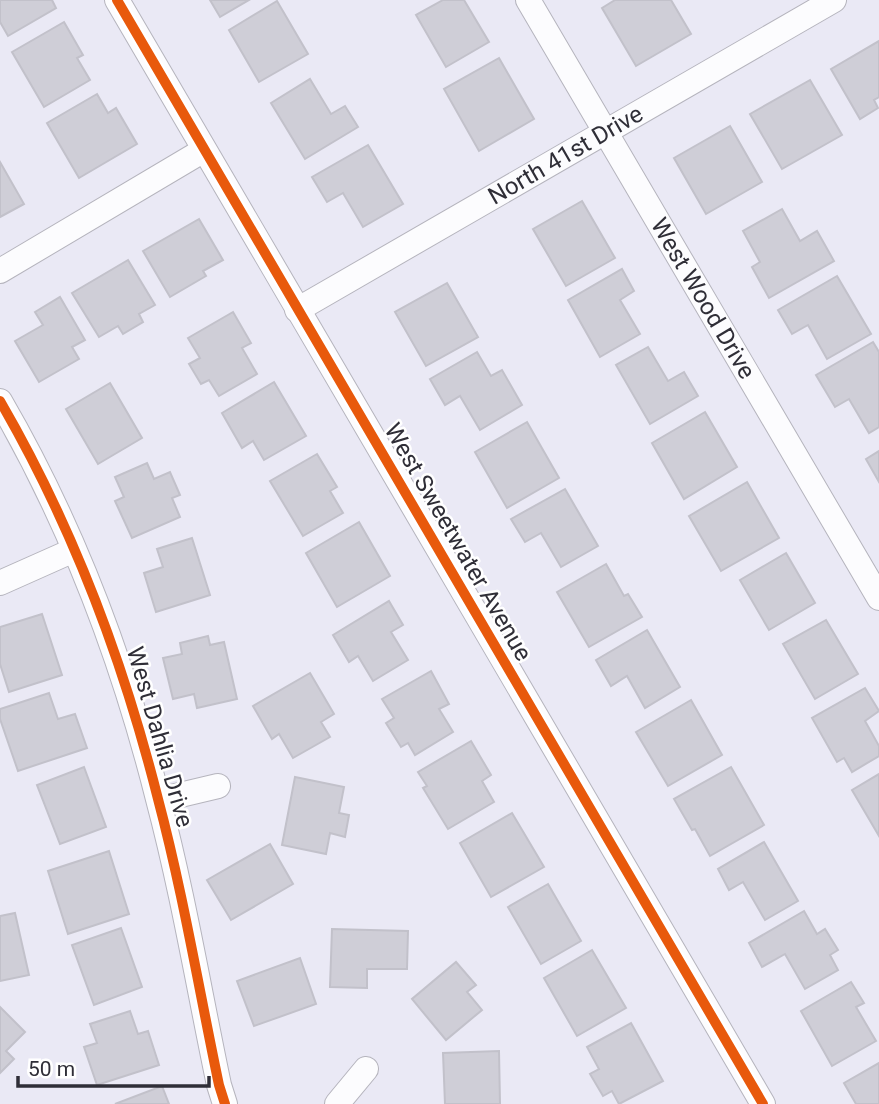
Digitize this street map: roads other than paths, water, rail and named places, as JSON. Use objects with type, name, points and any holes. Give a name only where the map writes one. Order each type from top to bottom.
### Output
[{"type":"street","name":"West Sweetwater Avenue","points":[[117,0],[763,1104]]},
{"type":"street","name":"West Wood Drive","points":[[528,0],[879,598]]},
{"type":"street","name":"North 41st Drive","points":[[298,310],[834,0]]},
{"type":"street","points":[[0,271],[204,150]]},
{"type":"street","name":"West Dahlia Drive","points":[[0,401],[23,441],[92,591],[141,735],[159,800],[225,1104]]},
{"type":"street","points":[[0,583],[74,550]]},
{"type":"street","name":"West Dahlia Drive","points":[[159,800],[218,786]]},
{"type":"street","points":[[337,1104],[366,1069]]}]
